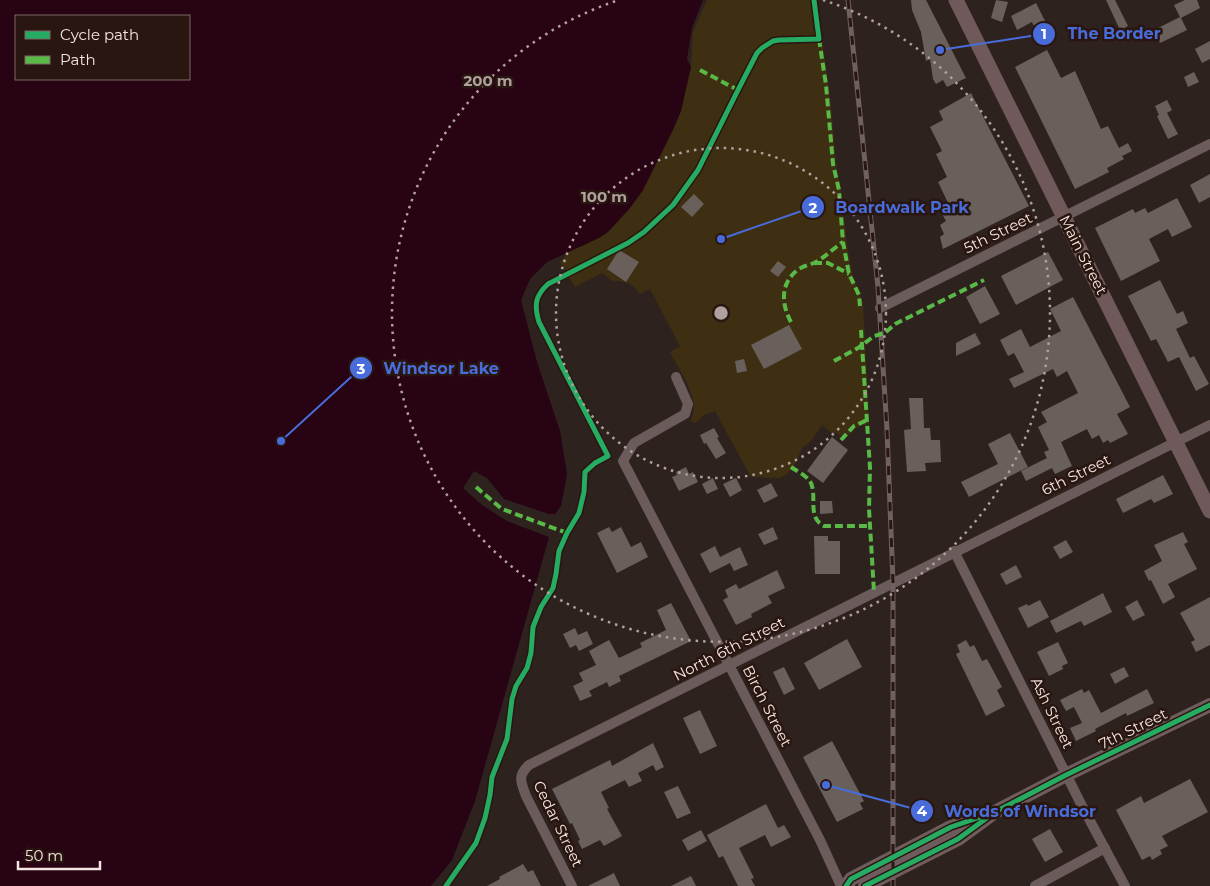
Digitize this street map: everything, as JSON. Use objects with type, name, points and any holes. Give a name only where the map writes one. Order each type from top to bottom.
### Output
[{"type":"main road","name":"Main Street","points":[[956,0],[1210,511]]},
{"type":"main road","name":"7th Street","points":[[995,812],[1210,705]]},
{"type":"main road","points":[[846,886],[851,879],[952,827],[995,812]]},
{"type":"main road","points":[[865,886],[958,839],[995,812]]},
{"type":"street","name":"5th Street","points":[[880,308],[1210,144]]},
{"type":"street","name":"Birch Street","points":[[676,377],[688,404],[688,410],[682,417],[634,443],[623,461],[820,840],[841,886]]},
{"type":"street","name":"6th Street","points":[[954,552],[1210,425]]},
{"type":"street","name":"North 6th Street","points":[[521,775],[529,765],[730,666],[954,552]]},
{"type":"street","name":"Ash Street","points":[[954,552],[1066,775],[1125,886]]},
{"type":"street","name":"Cedar Street","points":[[521,775],[521,782],[526,796],[572,886]]},
{"type":"street","points":[[1035,886],[1105,848]]},
{"type":"shaded area","points":[[0,0],[703,0],[692,28],[687,59],[691,67],[681,111],[643,190],[630,208],[608,232],[547,262],[530,279],[521,300],[537,362],[560,431],[567,474],[561,506],[555,514],[549,514],[504,499],[487,478],[474,471],[463,488],[482,505],[507,521],[549,537],[475,801],[452,860],[431,886],[0,886]]},
{"type":"shaded area","points":[[707,0],[817,0],[847,245],[853,277],[863,303],[869,424],[857,427],[845,438],[835,432],[833,434],[822,425],[812,440],[802,448],[794,466],[787,474],[780,478],[751,477],[715,411],[704,415],[695,423],[690,421],[694,405],[692,396],[670,352],[680,346],[650,289],[640,294],[628,283],[612,281],[602,273],[575,287],[560,262],[571,250],[585,245],[608,232],[630,208],[643,190],[681,111],[691,67],[693,32]]},
{"type":"building","points":[[911,0],[926,0],[966,78],[947,87],[943,80],[936,84],[933,79],[930,59],[926,61],[921,32],[912,10]]},
{"type":"building","points":[[996,0],[1008,2],[1002,22],[991,18]]},
{"type":"building","points":[[1106,0],[1115,0],[1128,26],[1120,30]]},
{"type":"building","points":[[1185,0],[1197,0],[1200,8],[1181,18],[1187,30],[1160,43],[1154,30],[1180,17],[1174,5]]},
{"type":"building","points":[[1036,3],[1053,37],[1042,42],[1032,22],[1017,30],[1011,16]]},
{"type":"building","points":[[1210,41],[1210,59],[1202,63],[1195,49]]},
{"type":"building","points":[[1047,50],[1061,78],[1075,71],[1101,129],[1108,126],[1119,148],[1128,143],[1132,151],[1122,156],[1124,159],[1107,168],[1109,172],[1075,189],[1015,67]]},
{"type":"building","points":[[1194,72],[1199,82],[1188,87],[1184,77]]},
{"type":"building","points":[[971,93],[1029,206],[943,249],[940,237],[944,234],[940,225],[946,221],[940,210],[949,205],[938,182],[947,177],[936,154],[942,151],[930,127],[943,120],[939,111]]},
{"type":"building","points":[[1167,100],[1172,110],[1167,113],[1178,134],[1168,139],[1157,116],[1159,115],[1155,106]]},
{"type":"building","points":[[1210,174],[1210,197],[1199,203],[1190,185]]},
{"type":"building","points":[[694,194],[704,204],[692,217],[681,207]]},
{"type":"building","points":[[1177,198],[1192,227],[1172,237],[1168,229],[1149,239],[1160,261],[1121,281],[1095,228],[1133,209],[1135,213],[1145,208],[1148,213]]},
{"type":"building","points":[[619,250],[639,262],[626,282],[607,269]]},
{"type":"building","points":[[1048,252],[1063,280],[1016,305],[1001,276]]},
{"type":"building","points":[[778,261],[786,267],[778,277],[770,271]]},
{"type":"building","points":[[1160,280],[1177,314],[1183,311],[1188,323],[1176,329],[1190,358],[1194,356],[1209,384],[1196,391],[1179,357],[1168,362],[1156,339],[1151,341],[1128,296]]},
{"type":"building","points":[[985,286],[1000,314],[980,324],[966,297]]},
{"type":"building","points":[[1073,297],[1130,407],[1117,414],[1128,434],[1110,443],[1108,440],[1103,443],[1099,435],[1092,439],[1087,429],[1061,442],[1072,466],[1055,474],[1052,468],[1026,481],[1021,471],[1047,458],[1044,452],[1049,450],[1038,427],[1047,422],[1041,412],[1078,393],[1067,371],[1057,377],[1053,369],[1014,388],[1009,379],[1024,372],[1014,353],[1008,356],[1000,340],[1021,329],[1030,347],[1061,331],[1050,309]]},
{"type":"building","points":[[789,325],[802,349],[764,369],[751,345]]},
{"type":"building","points":[[975,333],[981,344],[956,356],[956,343]]},
{"type":"building","points":[[744,359],[747,371],[737,373],[735,361]]},
{"type":"building","points":[[909,398],[923,398],[924,428],[930,428],[931,440],[940,440],[941,462],[925,463],[926,471],[907,472],[904,430],[911,429]]},
{"type":"building","points":[[714,428],[719,437],[717,438],[726,453],[716,459],[706,443],[704,444],[700,435]]},
{"type":"building","points":[[1010,433],[1028,467],[969,497],[961,482],[998,464],[988,444]]},
{"type":"building","points":[[832,437],[848,450],[823,483],[807,471]]},
{"type":"building","points":[[686,467],[689,474],[693,472],[698,482],[679,491],[672,477],[677,475],[676,472]]},
{"type":"building","points":[[1163,475],[1173,494],[1154,503],[1151,499],[1123,513],[1116,499]]},
{"type":"building","points":[[713,478],[718,489],[707,494],[702,484]]},
{"type":"building","points":[[736,478],[742,490],[730,497],[723,484]]},
{"type":"building","points":[[771,483],[778,496],[764,503],[757,490]]},
{"type":"building","points":[[820,501],[832,501],[833,513],[820,514]]},
{"type":"building","points":[[609,527],[612,532],[621,527],[631,547],[641,542],[648,557],[617,573],[597,533]]},
{"type":"building","points":[[773,527],[778,539],[764,545],[758,534]]},
{"type":"building","points":[[1183,532],[1188,542],[1184,544],[1197,569],[1168,584],[1175,597],[1163,604],[1151,580],[1149,581],[1144,571],[1162,561],[1154,545]]},
{"type":"building","points":[[814,536],[828,536],[828,541],[840,541],[840,574],[815,574]]},
{"type":"building","points":[[1066,540],[1073,552],[1060,559],[1053,547]]},
{"type":"building","points":[[715,546],[720,557],[740,547],[748,565],[734,571],[730,563],[710,573],[700,554]]},
{"type":"building","points":[[1016,565],[1022,577],[1006,585],[1000,574]]},
{"type":"building","points":[[777,570],[785,588],[768,596],[772,603],[751,614],[752,617],[736,625],[723,600],[728,597],[725,590],[736,584],[739,589]]},
{"type":"building","points":[[1103,593],[1112,612],[1084,626],[1081,621],[1056,633],[1050,621]]},
{"type":"building","points":[[1210,597],[1210,645],[1196,652],[1191,642],[1195,640],[1180,613]]},
{"type":"building","points":[[1040,600],[1049,617],[1028,628],[1018,608],[1027,604],[1028,606]]},
{"type":"building","points":[[1137,600],[1145,615],[1133,621],[1125,607]]},
{"type":"building","points":[[671,603],[691,641],[619,676],[621,681],[609,687],[607,682],[589,691],[592,696],[580,701],[573,686],[583,681],[579,673],[596,665],[589,651],[609,640],[619,658],[642,647],[640,643],[666,630],[657,610]]},
{"type":"building","points":[[575,628],[578,635],[587,631],[593,644],[579,651],[576,645],[570,648],[563,634]]},
{"type":"building","points":[[847,639],[862,667],[819,690],[804,663]]},
{"type":"building","points":[[966,640],[970,647],[974,645],[982,661],[987,659],[1002,687],[997,690],[1005,706],[986,716],[956,654],[960,652],[957,645]]},
{"type":"building","points":[[1058,642],[1068,663],[1062,666],[1063,669],[1049,676],[1037,652]]},
{"type":"building","points":[[784,667],[795,689],[784,695],[773,672]]},
{"type":"building","points":[[1124,667],[1129,676],[1115,684],[1110,674]]},
{"type":"building","points":[[1082,689],[1084,693],[1089,690],[1101,713],[1147,689],[1154,703],[1127,716],[1126,713],[1076,741],[1070,728],[1082,723],[1074,707],[1066,711],[1060,700]]},
{"type":"building","points":[[700,710],[717,746],[700,754],[683,718]]},
{"type":"building","points":[[832,741],[864,801],[860,803],[863,809],[837,822],[803,757]]},
{"type":"building","points":[[653,743],[664,767],[656,771],[653,765],[638,773],[642,781],[629,787],[625,780],[601,792],[609,808],[607,809],[622,836],[604,846],[600,840],[582,849],[572,823],[570,824],[552,789],[610,760],[612,766]]},
{"type":"building","points":[[1190,779],[1208,812],[1162,836],[1168,846],[1160,850],[1162,854],[1152,860],[1150,856],[1142,860],[1116,810],[1141,796],[1144,803]]},
{"type":"building","points":[[678,786],[691,813],[677,819],[664,792]]},
{"type":"building","points":[[766,804],[778,828],[784,825],[791,837],[771,847],[765,835],[739,848],[754,878],[751,879],[755,886],[738,886],[723,856],[719,858],[707,835]]},
{"type":"building","points":[[1050,829],[1063,852],[1045,862],[1032,839]]},
{"type":"building","points":[[701,830],[707,841],[688,851],[682,840]]},
{"type":"building","points":[[523,864],[528,872],[533,870],[541,886],[487,886],[500,879],[499,877]]},
{"type":"building","points":[[614,873],[620,886],[588,886]]},
{"type":"building","points":[[691,876],[696,886],[671,886]]},
{"type":"railway","points":[[848,0],[878,287],[887,430],[893,582],[893,886]]},
{"type":"marked path","points":[[819,39],[826,85],[833,164],[839,190],[843,242],[849,274],[859,295],[860,306]]},
{"type":"marked path","points":[[700,70],[738,90]]},
{"type":"marked path","points":[[791,322],[784,301],[785,287],[788,280],[799,269],[818,261],[843,242]]},
{"type":"marked path","points":[[814,263],[828,263],[849,274]]},
{"type":"marked path","points":[[834,361],[858,348],[874,336],[885,333],[895,324],[984,280]]},
{"type":"marked path","points":[[861,330],[870,468],[869,509],[874,592]]},
{"type":"marked path","points":[[841,440],[854,426],[867,420]]},
{"type":"marked path","points":[[791,467],[811,483],[814,514],[819,523],[824,526],[870,526]]},
{"type":"marked path","points":[[476,487],[502,509],[567,533]]},
{"type":"cycle path","points":[[446,886],[476,843],[485,818],[492,777],[507,739],[512,699],[516,686],[527,668],[531,653],[533,627],[541,607],[553,588],[559,551],[579,513],[584,492],[585,472],[595,463],[608,456],[539,322],[536,311],[538,297],[548,284],[628,243],[644,232],[673,205],[698,170],[757,53],[773,41],[819,39],[814,0]]},
{"type":"cycle path","points":[[865,886],[958,839],[995,812],[1210,705]]},
{"type":"cycle path","points":[[846,886],[851,879],[951,827],[983,816]]},
{"type":"place","name":"The Border","points":[[940,50]]},
{"type":"place","name":"Boardwalk Park","points":[[721,239]]},
{"type":"place","name":"Windsor Lake","points":[[281,441]]},
{"type":"place","name":"Words of Windsor","points":[[826,785]]}]
